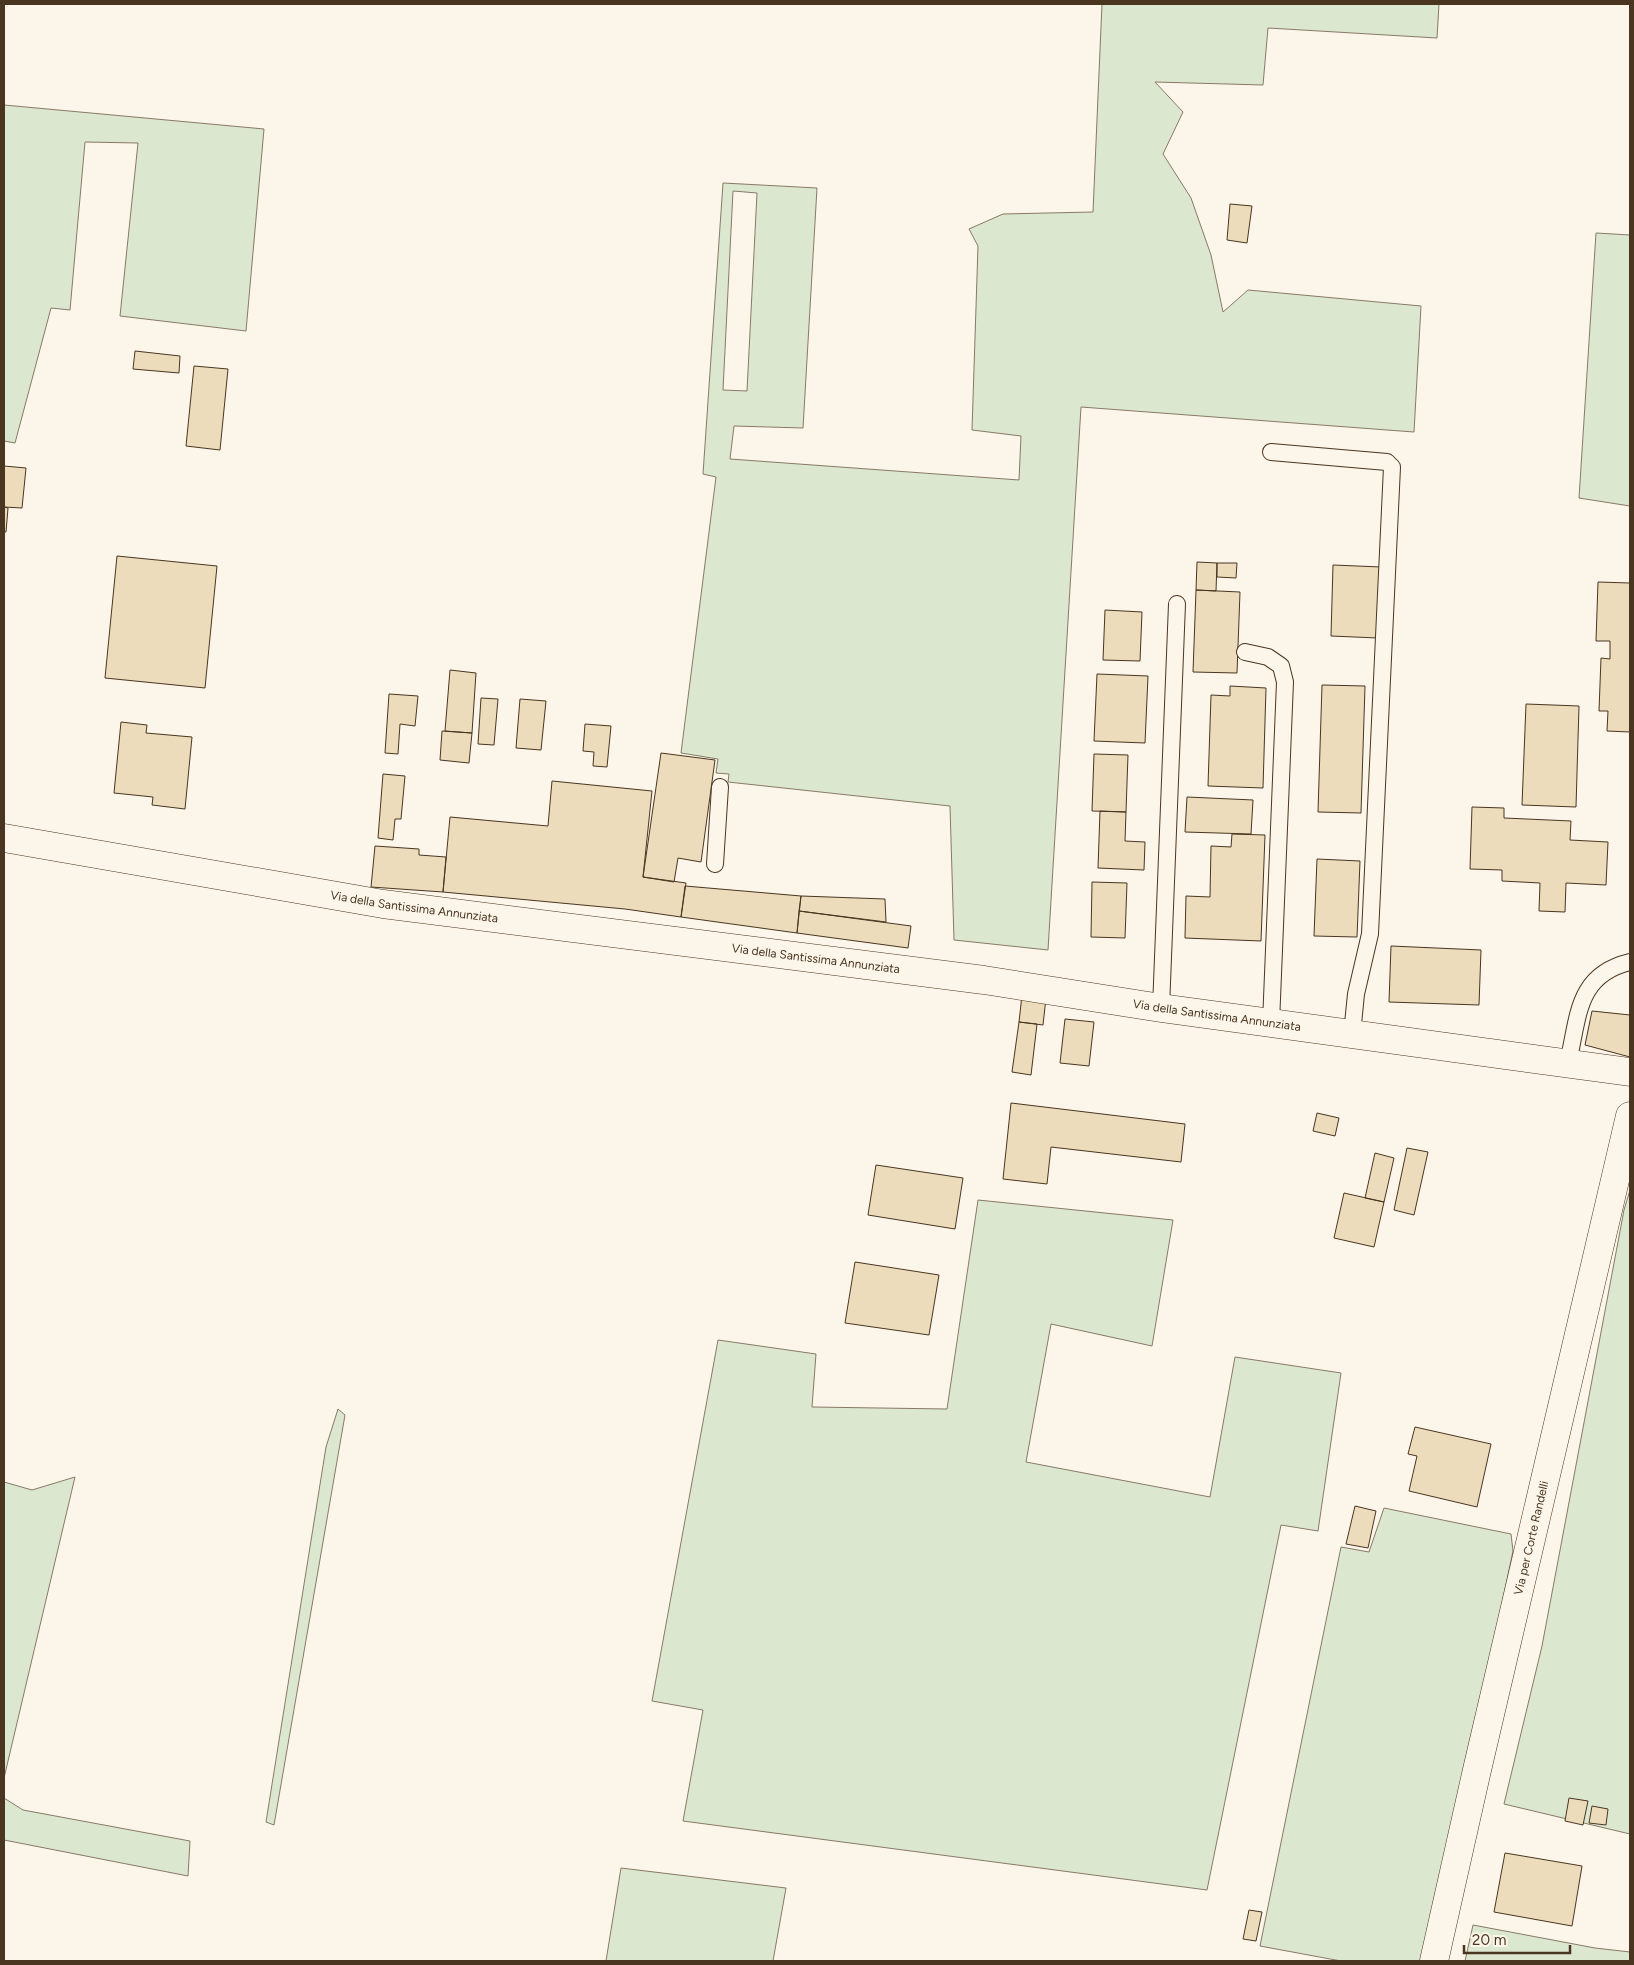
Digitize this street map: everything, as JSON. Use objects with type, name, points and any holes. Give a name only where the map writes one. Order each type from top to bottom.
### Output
[{"type":"street","name":"Via della Santissima Annunziata","points":[[4,838],[383,904],[984,980],[1161,1008],[1568,1062],[1630,1072]]},
{"type":"street","name":"Via per Corte Randelli","points":[[1434,1961],[1481,1751],[1630,1116]]},
{"type":"lane","points":[[1271,452],[1386,462],[1392,467],[1370,934],[1356,994],[1352,1034]]},
{"type":"lane","points":[[1161,1008],[1178,604]]},
{"type":"lane","points":[[1245,652],[1268,657],[1281,666],[1285,682],[1271,1023]]},
{"type":"lane","points":[[715,864],[720,787]]},
{"type":"lane","points":[[1568,1062],[1584,992],[1612,966],[1630,962]]},
{"type":"green space","points":[[1102,4],[1439,4],[1437,38],[1268,28],[1263,85],[1155,82],[1183,112],[1163,154],[1191,198],[1211,255],[1223,312],[1248,290],[1421,306],[1414,432],[1081,407],[1048,950],[954,940],[950,806],[728,782],[729,774],[716,773],[718,759],[681,753],[716,477],[703,474],[723,183],[817,188],[803,428],[734,426],[730,459],[1019,480],[1021,436],[972,430],[978,246],[969,229],[1003,214],[1093,212]],"holes":[[[733,191],[757,193],[747,391],[723,390]]]},
{"type":"green space","points":[[4,105],[264,129],[246,331],[120,316],[138,143],[85,142],[70,310],[51,308],[15,443],[4,441]]},
{"type":"green space","points":[[1596,233],[1630,235],[1630,506],[1579,498]]},
{"type":"green space","points":[[1630,1190],[1630,1834],[1504,1804],[1542,1646],[1624,1210]]},
{"type":"green space","points":[[978,1200],[1173,1220],[1152,1346],[1051,1324],[1026,1462],[1210,1497],[1235,1357],[1341,1373],[1318,1531],[1281,1525],[1207,1890],[683,1821],[703,1710],[652,1701],[718,1340],[816,1354],[812,1407],[947,1409]]},
{"type":"green space","points":[[338,1409],[345,1415],[274,1825],[266,1822],[326,1447]]},
{"type":"green space","points":[[75,1477],[4,1778],[4,1482],[32,1490]]},
{"type":"green space","points":[[1384,1508],[1511,1534],[1513,1551],[1427,1958],[1425,1961],[1341,1961],[1260,1946],[1341,1547],[1369,1552]]},
{"type":"green space","points":[[4,1798],[23,1810],[190,1841],[188,1876],[4,1840]]},
{"type":"green space","points":[[621,1868],[786,1888],[773,1961],[606,1961]]},
{"type":"green space","points":[[1473,1925],[1595,1948],[1630,1952],[1630,1961],[1465,1961]]},
{"type":"building","points":[[1230,204],[1252,206],[1247,243],[1227,240]]},
{"type":"building","points":[[135,351],[180,356],[179,373],[133,369]]},
{"type":"building","points":[[194,366],[228,369],[220,450],[186,446]]},
{"type":"building","points":[[4,466],[26,468],[22,508],[4,507]]},
{"type":"building","points":[[4,507],[8,508],[6,532],[4,532]]},
{"type":"building","points":[[117,556],[217,566],[205,688],[105,678]]},
{"type":"building","points":[[1197,562],[1217,563],[1216,591],[1196,590]]},
{"type":"building","points":[[1217,563],[1237,563],[1236,578],[1217,577]]},
{"type":"building","points":[[1333,565],[1381,567],[1378,638],[1331,636]]},
{"type":"building","points":[[1598,582],[1630,583],[1630,732],[1607,731],[1608,711],[1599,711],[1601,658],[1610,659],[1610,641],[1596,641]]},
{"type":"building","points":[[1196,590],[1240,592],[1237,673],[1193,672]]},
{"type":"building","points":[[1105,610],[1142,612],[1140,661],[1103,660]]},
{"type":"building","points":[[450,670],[476,673],[472,733],[445,731]]},
{"type":"building","points":[[1097,674],[1148,676],[1145,743],[1094,741]]},
{"type":"building","points":[[1322,685],[1365,686],[1361,813],[1318,812]]},
{"type":"building","points":[[1230,686],[1266,688],[1263,788],[1208,786],[1211,695],[1230,696]]},
{"type":"building","points":[[389,694],[418,696],[415,726],[400,724],[398,754],[385,753]]},
{"type":"building","points":[[481,698],[498,699],[494,745],[478,744]]},
{"type":"building","points":[[520,699],[546,701],[541,750],[516,748]]},
{"type":"building","points":[[1526,704],[1579,706],[1576,807],[1522,805]]},
{"type":"building","points":[[121,722],[147,725],[146,733],[192,737],[185,809],[152,805],[153,797],[114,793]]},
{"type":"building","points":[[585,724],[611,726],[607,767],[593,766],[594,752],[583,751]]},
{"type":"building","points":[[442,731],[472,733],[469,763],[440,760]]},
{"type":"building","points":[[661,753],[715,760],[701,862],[678,858],[674,882],[643,877]]},
{"type":"building","points":[[1094,754],[1128,755],[1126,812],[1092,811]]},
{"type":"building","points":[[383,774],[405,776],[401,819],[395,819],[393,840],[378,838]]},
{"type":"building","points":[[552,781],[652,791],[643,877],[686,883],[681,917],[625,909],[443,892],[450,817],[548,826]]},
{"type":"building","points":[[1187,797],[1253,800],[1251,834],[1185,832]]},
{"type":"building","points":[[1472,807],[1504,808],[1504,818],[1571,821],[1570,840],[1608,842],[1606,885],[1566,883],[1565,912],[1539,911],[1540,883],[1502,881],[1502,870],[1470,869]]},
{"type":"building","points":[[1100,811],[1126,812],[1125,841],[1145,842],[1144,870],[1098,868]]},
{"type":"building","points":[[1232,834],[1265,835],[1261,941],[1185,938],[1186,896],[1210,897],[1211,846],[1231,847]]},
{"type":"building","points":[[375,846],[419,849],[419,855],[446,857],[443,892],[371,887]]},
{"type":"building","points":[[1317,859],[1360,861],[1357,937],[1314,936]]},
{"type":"building","points":[[1092,882],[1127,883],[1125,938],[1091,937]]},
{"type":"building","points":[[685,886],[801,896],[797,933],[681,917]]},
{"type":"building","points":[[801,896],[885,899],[886,922],[799,911]]},
{"type":"building","points":[[799,911],[911,926],[908,948],[797,933]]},
{"type":"building","points":[[1391,946],[1481,950],[1479,1005],[1389,1002]]},
{"type":"building","points":[[1022,995],[1046,998],[1043,1025],[1019,1022]]},
{"type":"building","points":[[1592,1011],[1630,1015],[1630,1057],[1585,1045]]},
{"type":"building","points":[[1065,1019],[1094,1022],[1089,1066],[1060,1063]]},
{"type":"building","points":[[1019,1022],[1037,1024],[1031,1075],[1012,1072]]},
{"type":"building","points":[[1011,1103],[1185,1124],[1181,1162],[1051,1147],[1047,1184],[1003,1179]]},
{"type":"building","points":[[1317,1113],[1339,1118],[1335,1136],[1313,1131]]},
{"type":"building","points":[[1407,1148],[1428,1152],[1414,1215],[1394,1210]]},
{"type":"building","points":[[1375,1153],[1394,1158],[1384,1202],[1365,1198]]},
{"type":"building","points":[[876,1165],[963,1178],[955,1229],[868,1215]]},
{"type":"building","points":[[1344,1193],[1384,1202],[1374,1247],[1334,1238]]},
{"type":"building","points":[[855,1262],[939,1275],[929,1335],[845,1323]]},
{"type":"building","points":[[1415,1427],[1491,1444],[1477,1507],[1409,1491],[1417,1456],[1408,1454]]},
{"type":"building","points":[[1355,1506],[1376,1511],[1368,1548],[1346,1544]]},
{"type":"building","points":[[1569,1798],[1588,1801],[1583,1825],[1565,1821]]},
{"type":"building","points":[[1592,1806],[1608,1809],[1606,1825],[1589,1823]]},
{"type":"building","points":[[1505,1853],[1582,1866],[1572,1926],[1494,1912]]},
{"type":"building","points":[[1249,1910],[1262,1912],[1256,1941],[1243,1939]]}]
